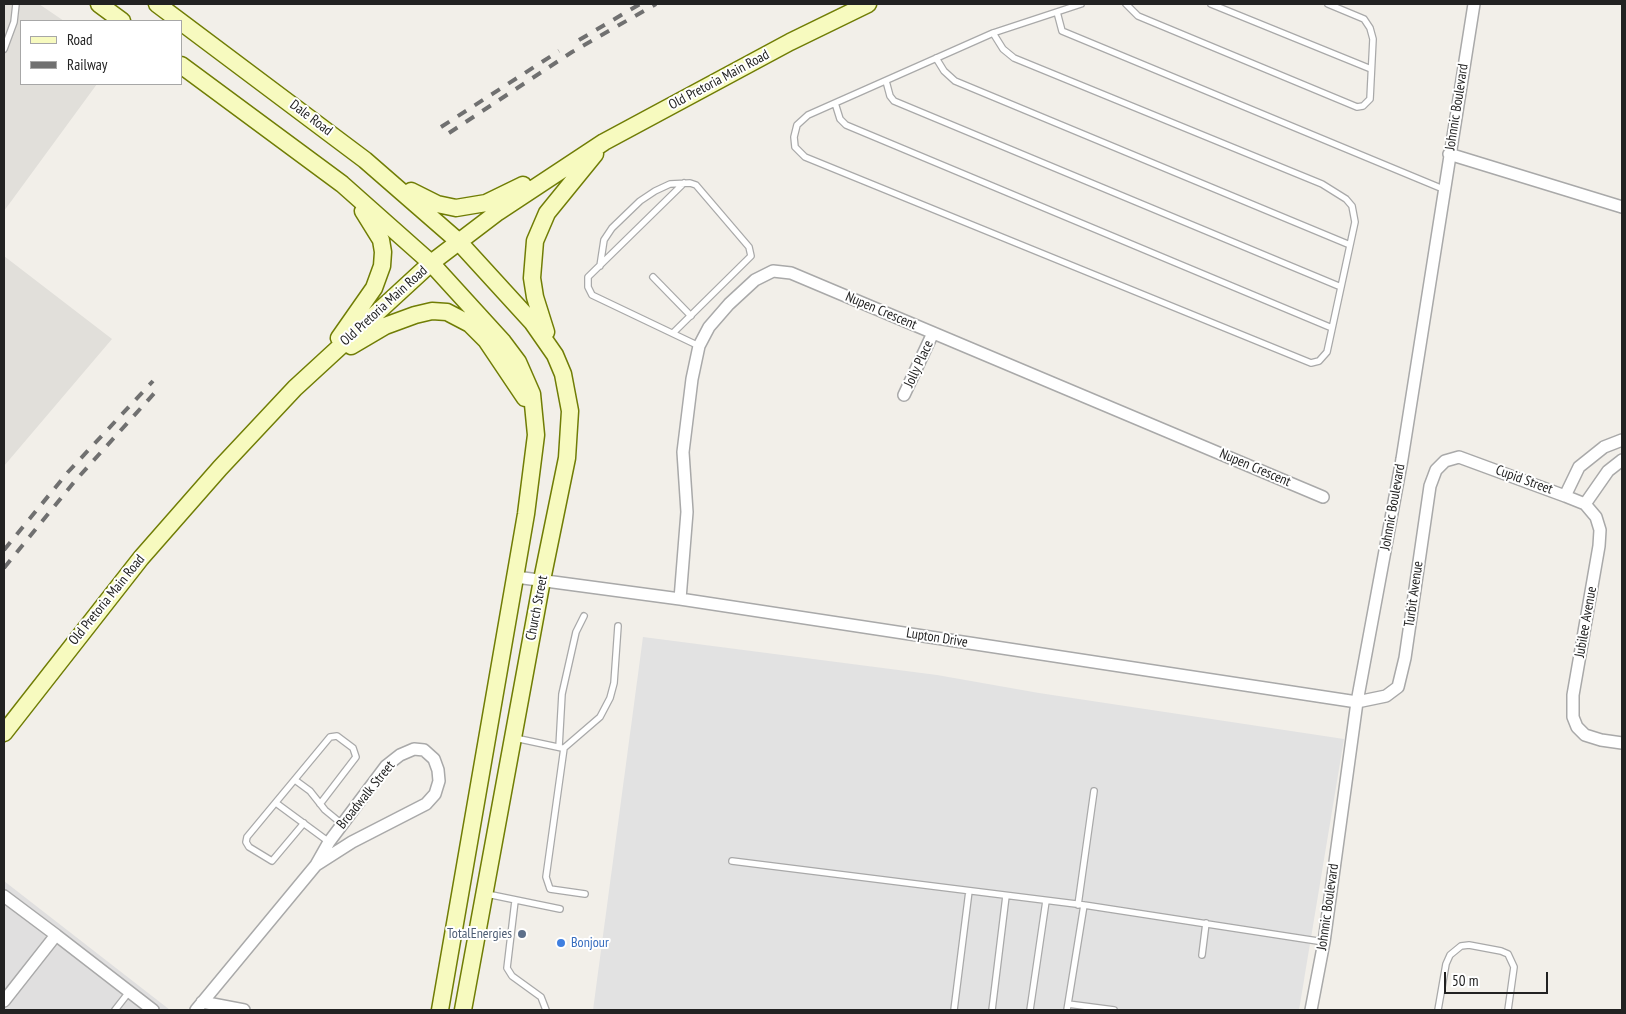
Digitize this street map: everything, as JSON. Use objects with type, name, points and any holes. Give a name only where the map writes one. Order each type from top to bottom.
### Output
[{"type":"main road","points":[[99,4],[121,20]]},
{"type":"main road","name":"Dale Road","points":[[157,4],[179,20]]},
{"type":"main road","name":"Old Pretoria Main Road","points":[[4,732],[74,640],[141,558],[246,440],[320,364],[431,263],[458,241],[598,146],[790,42],[868,4]]},
{"type":"main road","name":"Dale Road","points":[[182,22],[240,64],[391,181],[458,241]]},
{"type":"main road","points":[[182,66],[321,168],[431,263]]},
{"type":"main road","points":[[391,181],[437,204],[456,208],[466,207],[497,198],[598,146]]},
{"type":"main road","points":[[555,355],[535,296],[532,267],[535,241],[547,213],[598,146]]},
{"type":"main road","points":[[320,364],[374,288],[382,266],[384,252],[381,240],[366,216],[321,168]]},
{"type":"main road","name":"Church Street","points":[[458,241],[515,302],[555,355],[568,392],[570,429],[567,458],[542,580],[463,1010]]},
{"type":"main road","name":"Church Street","points":[[431,263],[479,313],[518,362],[532,394],[536,446],[516,577],[440,1010]]},
{"type":"main road","points":[[320,364],[395,322],[424,312],[447,312],[470,324],[486,340],[535,414]]},
{"type":"street","name":"Johnnic Boulevard","points":[[1311,1010],[1324,942],[1357,702],[1402,459],[1474,4]]},
{"type":"street","points":[[1449,154],[1622,207]]},
{"type":"street","name":"Nupen Crescent","points":[[680,599],[687,512],[683,463],[684,442],[693,372],[699,346],[709,327],[729,304],[759,277],[776,270],[791,273],[1323,497]]},
{"type":"street","name":"Jolly Place","points":[[904,395],[933,333]]},
{"type":"street","points":[[1565,496],[1579,467],[1604,447],[1622,440]]},
{"type":"street","name":"Cupid Street","points":[[1445,461],[1459,457],[1470,461],[1585,504],[1597,517]]},
{"type":"street","points":[[1585,504],[1608,471],[1622,460]]},
{"type":"street","name":"Turbit Avenue","points":[[1357,702],[1386,696],[1398,687],[1405,658],[1430,486],[1436,470],[1445,461]]},
{"type":"street","name":"Jubilee Avenue","points":[[1597,517],[1600,530],[1599,546],[1572,706],[1577,727],[1585,735],[1622,744]]},
{"type":"street","name":"Lupton Drive","points":[[516,577],[680,599],[1357,702]]},
{"type":"street","name":"Broadwalk Street","points":[[199,1006],[316,865],[329,842],[386,766],[400,754],[414,748],[424,750],[434,759],[438,770],[439,782],[435,794],[426,804],[352,842],[316,865]]},
{"type":"street","points":[[4,896],[153,1010]]},
{"type":"street","points":[[4,1001],[56,936]]},
{"type":"street","points":[[199,1006],[244,1010]]},
{"type":"lane","points":[[4,49],[14,22],[16,4]]},
{"type":"lane","points":[[992,33],[1003,49],[1014,58],[1322,184],[1346,199],[1352,206],[1354,222],[1326,352],[1319,362],[1311,362],[805,157],[795,147],[794,137],[797,125],[808,115],[992,33],[1081,4]]},
{"type":"lane","points":[[1126,4],[1138,16],[1357,107],[1367,103],[1370,99],[1373,39],[1364,19],[1328,4]]},
{"type":"lane","points":[[1211,4],[1371,69]]},
{"type":"lane","points":[[1057,12],[1062,31],[1444,189]]},
{"type":"lane","points":[[936,58],[944,71],[955,81],[1350,245]]},
{"type":"lane","points":[[886,81],[890,96],[894,101],[1340,287]]},
{"type":"lane","points":[[835,104],[840,119],[846,125],[1332,328]]},
{"type":"lane","points":[[600,266],[604,240],[612,228],[655,191],[670,184],[684,183],[696,185],[751,252],[748,260],[673,333]]},
{"type":"lane","points":[[684,183],[588,277],[588,287],[592,295],[699,346]]},
{"type":"lane","points":[[653,277],[690,316]]},
{"type":"lane","points":[[584,616],[576,632],[562,694],[562,748],[546,883],[550,888],[585,894]]},
{"type":"lane","points":[[562,748],[600,717],[610,698],[614,683],[618,626]]},
{"type":"lane","points":[[304,824],[272,861],[249,847],[246,837],[334,735],[353,748],[356,757],[320,804]]},
{"type":"lane","points":[[513,738],[562,748]]},
{"type":"lane","points":[[295,780],[310,790],[320,804],[342,824]]},
{"type":"lane","points":[[1094,791],[1068,1007],[1114,1010]]},
{"type":"lane","points":[[276,803],[329,842]]},
{"type":"lane","points":[[732,861],[1081,905],[1324,942]]},
{"type":"lane","points":[[954,1010],[969,891]]},
{"type":"lane","points":[[484,893],[515,902],[560,909]]},
{"type":"lane","points":[[992,1010],[1006,896]]},
{"type":"lane","points":[[1030,1010],[1046,901]]},
{"type":"lane","points":[[515,902],[507,968],[512,976],[541,997],[546,1010]]},
{"type":"lane","points":[[1202,955],[1206,923]]},
{"type":"lane","points":[[1438,1010],[1446,964],[1456,949],[1469,945],[1508,954],[1514,967],[1508,1010]]},
{"type":"lane","points":[[115,1010],[129,992]]},
{"type":"shaded area","points":[[4,4],[39,4],[63,20],[20,20],[20,85],[96,85],[4,211]]},
{"type":"shaded area","points":[[4,256],[112,339],[4,466]]},
{"type":"shaded area","points":[[643,637],[937,675],[1039,693],[1344,739],[1299,1010],[593,1010]]},
{"type":"shaded area","points":[[4,881],[170,1010],[4,1010]]},
{"type":"railway","points":[[579,40],[640,4]]},
{"type":"railway","points":[[449,133],[572,52],[656,4]]},
{"type":"railway","points":[[441,127],[559,51]]},
{"type":"railway","points":[[4,550],[68,472],[153,381]]},
{"type":"railway","points":[[4,568],[75,481],[159,388]]},
{"type":"place","name":"TotalEnergies","points":[[522,934]]},
{"type":"place","name":"Bonjour","points":[[561,943]]}]
